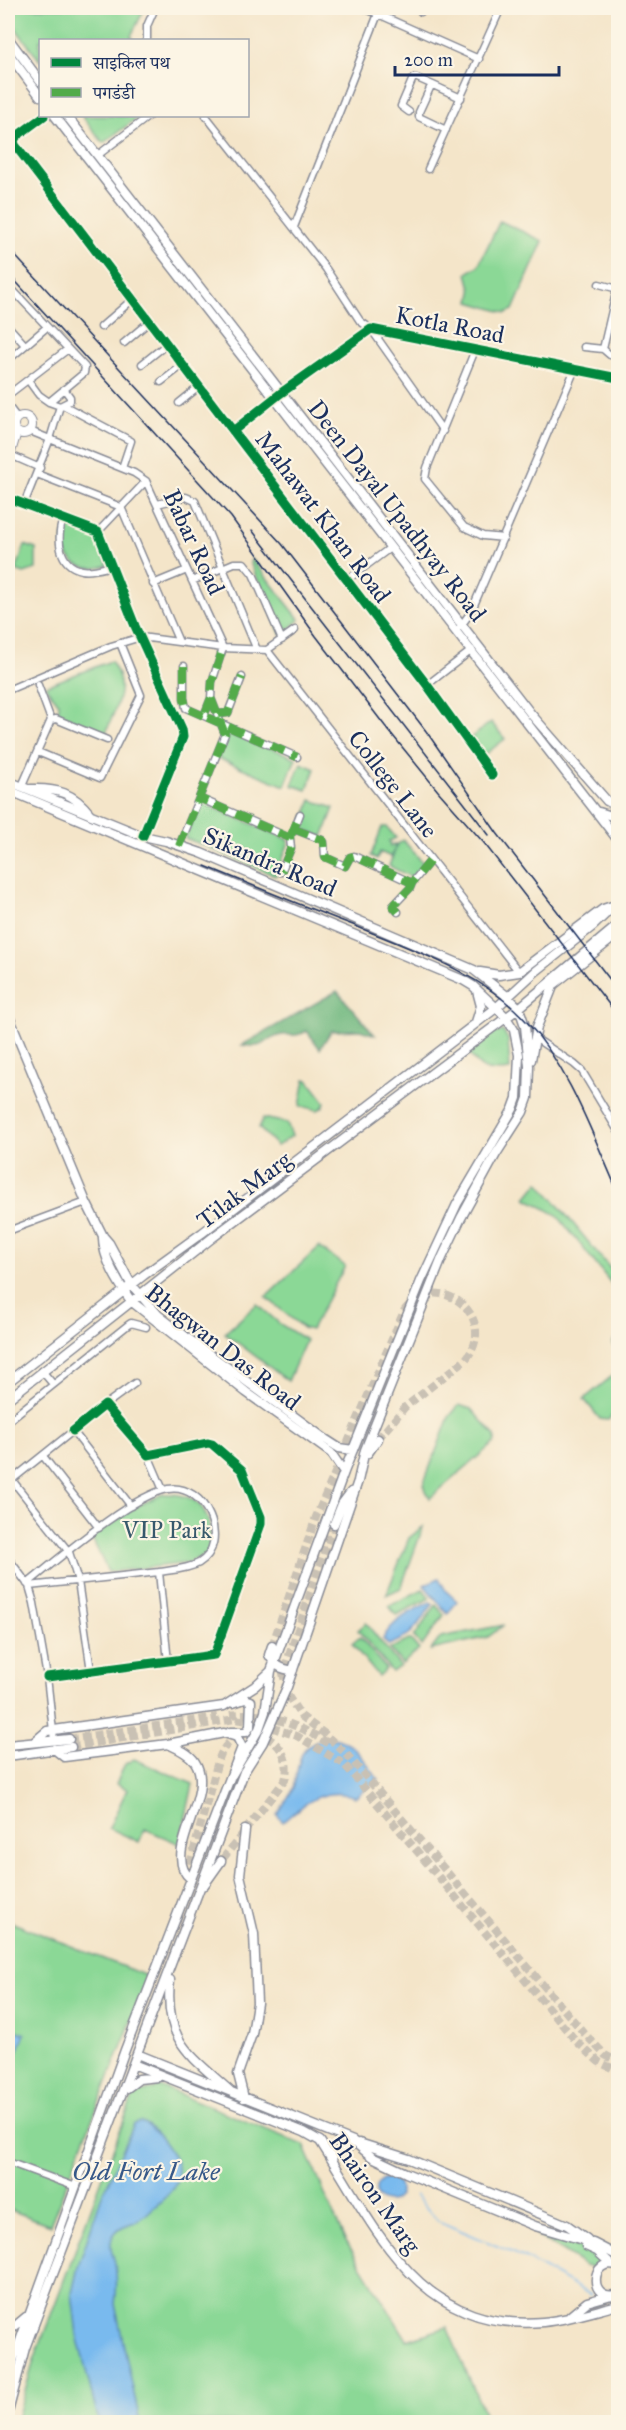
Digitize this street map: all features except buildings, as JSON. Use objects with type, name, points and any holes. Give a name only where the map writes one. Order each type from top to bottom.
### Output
[{"type":"main road","points":[[8,38],[39,80]]},
{"type":"main road","points":[[8,54],[39,95]]},
{"type":"main road","name":"Deen Dayal Upadhyay Road","points":[[57,117],[278,396],[463,624],[474,649],[618,840]]},
{"type":"main road","name":"Deen Dayal Upadhyay Road","points":[[68,117],[454,631],[474,649],[607,801],[618,807]]},
{"type":"main road","name":"Sikandra Road","points":[[8,781],[143,836],[179,846],[474,970],[508,997],[520,1011]]},
{"type":"main road","name":"Sikandra Road","points":[[8,790],[454,976],[476,988],[505,1017]]},
{"type":"main road","points":[[596,810],[618,818]]},
{"type":"main road","points":[[474,970],[499,975],[532,968],[603,909],[617,904]]},
{"type":"main road","points":[[520,1011],[557,975],[618,925]]},
{"type":"main road","points":[[520,1011],[618,934]]},
{"type":"main road","points":[[454,976],[463,974],[464,969],[460,964]]},
{"type":"main road","name":"Tilak Marg","points":[[8,1382],[131,1284],[495,1008],[508,997],[532,968]]},
{"type":"main road","points":[[529,1066],[535,1038],[554,984]]},
{"type":"main road","points":[[476,988],[481,1006],[476,1022]]},
{"type":"main road","points":[[8,2412],[25,2348],[170,1971],[197,1894],[244,1772],[263,1742],[293,1670],[358,1481],[365,1450],[442,1258],[496,1154],[523,1112],[530,1082],[525,1026],[520,1011]]},
{"type":"main road","name":"Tilak Marg","points":[[8,1399],[212,1238],[505,1017],[520,1011]]},
{"type":"main road","name":"Bhagwan Das Road","points":[[8,1014],[86,1202],[103,1236],[139,1295],[158,1315],[301,1427],[331,1453],[344,1472]]},
{"type":"main road","points":[[232,1775],[259,1729],[265,1712],[273,1667],[344,1472],[430,1259],[457,1204],[513,1109],[520,1081],[518,1041],[505,1017]]},
{"type":"main road","points":[[520,1081],[530,1082]]},
{"type":"main road","points":[[317,1145],[325,1155]]},
{"type":"main road","name":"Bhagwan Das Road","points":[[103,1236],[102,1246],[123,1291],[131,1301],[301,1427],[336,1446],[353,1450]]},
{"type":"main road","points":[[362,1464],[378,1439]]},
{"type":"main road","points":[[334,1524],[342,1504],[358,1481]]},
{"type":"main road","points":[[272,1646],[269,1655],[273,1667]]},
{"type":"main road","points":[[273,1667],[293,1670]]},
{"type":"main road","points":[[224,1706],[255,1686],[273,1667]]},
{"type":"main road","points":[[8,1745],[34,1742],[54,1745],[64,1757],[168,1744],[248,1730],[252,1703],[245,1699],[224,1706],[47,1731],[34,1742]]},
{"type":"main road","points":[[8,2374],[11,2350],[29,2314],[242,1747],[237,1737],[224,1733]]},
{"type":"main road","points":[[8,1756],[70,1743]]},
{"type":"main road","points":[[168,1744],[195,1761],[199,1772],[200,1786],[180,1859],[191,1880]]},
{"type":"main road","points":[[244,2098],[238,2068],[252,2034],[257,2003],[254,1934],[240,1875],[245,1830]]},
{"type":"main road","points":[[197,1894],[221,1861]]},
{"type":"main road","points":[[190,1864],[191,1880]]},
{"type":"main road","points":[[170,1971],[168,1994],[175,2034],[183,2048],[234,2094]]},
{"type":"main road","name":"Bhairon Marg","points":[[137,2054],[354,2142],[372,2157],[449,2191],[534,2226],[593,2243],[618,2256]]},
{"type":"main road","name":"Bhairon Marg","points":[[133,2064],[304,2132],[320,2141],[397,2261],[432,2293],[464,2311],[498,2320],[533,2323],[567,2318],[618,2305]]},
{"type":"main road","points":[[124,2092],[139,2079],[165,2077]]},
{"type":"main road","points":[[320,2141],[327,2138],[323,2130]]},
{"type":"main road","points":[[332,2159],[335,2151],[349,2147],[354,2142],[394,2153],[567,2225],[593,2243]]},
{"type":"main road","points":[[437,2170],[449,2191]]},
{"type":"main road","points":[[564,2235],[597,2252],[615,2265]]},
{"type":"main road","points":[[609,2296],[600,2291],[595,2278],[602,2267],[615,2265]]},
{"type":"main road","points":[[567,2318],[587,2302],[618,2294]]},
{"type":"main road","points":[[8,2332],[29,2314]]},
{"type":"street","points":[[147,39],[147,26],[155,8]]},
{"type":"street","points":[[364,8],[479,59]]},
{"type":"street","points":[[428,169],[501,8]]},
{"type":"street","points":[[294,227],[378,14]]},
{"type":"street","points":[[409,112],[400,106],[413,78],[461,98]]},
{"type":"street","points":[[433,85],[418,116],[446,130]]},
{"type":"street","name":"Mahawat Khan Road","points":[[43,117],[17,136],[14,140],[15,145],[427,685],[492,775]]},
{"type":"street","points":[[98,155],[148,117]]},
{"type":"street","points":[[207,117],[326,269],[360,321],[371,329]]},
{"type":"street","points":[[599,284],[618,289],[603,349]]},
{"type":"street","points":[[8,285],[86,370],[48,402]]},
{"type":"street","points":[[101,327],[133,299]]},
{"type":"street","points":[[124,343],[150,321]]},
{"type":"street","points":[[8,326],[25,345]]},
{"type":"street","points":[[8,360],[47,327]]},
{"type":"street","name":"Kotla Road","points":[[371,329],[443,431]]},
{"type":"street","name":"Kotla Road","points":[[233,431],[371,329],[618,378]]},
{"type":"street","points":[[142,364],[167,344]]},
{"type":"street","points":[[584,347],[603,349],[610,355],[618,357]]},
{"type":"street","points":[[8,395],[68,349]]},
{"type":"street","points":[[475,350],[426,468],[425,476],[426,482],[464,527],[483,536],[504,538]]},
{"type":"street","points":[[161,382],[183,365]]},
{"type":"street","points":[[454,631],[463,624],[471,612],[575,369]]},
{"type":"street","points":[[28,380],[39,395],[48,402],[62,405],[131,441],[122,468]]},
{"type":"street","points":[[179,403],[200,387]]},
{"type":"street","points":[[24,504],[51,440],[62,405],[71,399],[64,389]]},
{"type":"street","points":[[8,406],[16,419],[15,428],[26,431]]},
{"type":"street","points":[[8,412],[16,419]]},
{"type":"street","points":[[8,457],[14,454],[30,418],[23,416],[16,419]]},
{"type":"street","name":"Babar Road","points":[[26,431],[122,468],[147,482],[223,648]]},
{"type":"street","points":[[8,457],[121,507],[178,642]]},
{"type":"street","points":[[98,532],[147,482]]},
{"type":"street","points":[[157,504],[186,497],[195,501],[257,650]]},
{"type":"street","points":[[8,498],[98,532],[135,626],[183,733],[143,836]]},
{"type":"street","points":[[63,518],[59,532],[59,548],[68,562],[82,570],[112,566]]},
{"type":"street","points":[[347,580],[390,548]]},
{"type":"street","points":[[192,580],[240,562],[249,568],[282,640]]},
{"type":"street","points":[[153,584],[187,570]]},
{"type":"street","points":[[8,690],[120,643],[141,637],[223,648],[267,650],[295,630]]},
{"type":"street","points":[[38,752],[100,778],[141,695],[120,643]]},
{"type":"street","points":[[204,716],[211,698],[212,682],[223,648]]},
{"type":"street","points":[[427,685],[474,649]]},
{"type":"street","name":"College Lane","points":[[267,650],[519,972]]},
{"type":"street","points":[[184,666],[186,708],[297,757]]},
{"type":"street","points":[[218,714],[228,712],[242,677]]},
{"type":"street","points":[[25,788],[51,720],[38,685]]},
{"type":"street","points":[[179,846],[225,734],[211,698]]},
{"type":"street","points":[[51,720],[56,719],[107,740]]},
{"type":"street","points":[[200,798],[276,829],[290,838]]},
{"type":"street","points":[[281,872],[291,848],[290,838],[300,814]]},
{"type":"street","points":[[294,829],[324,842],[326,858],[345,866],[350,857],[354,856],[412,883]]},
{"type":"street","points":[[398,912],[393,906],[430,861]]},
{"type":"street","points":[[535,1038],[582,1071],[618,1131]]},
{"type":"street","points":[[8,1231],[86,1202]]},
{"type":"street","points":[[8,1421],[128,1325],[131,1323],[146,1327]]},
{"type":"street","points":[[42,1371],[53,1384]]},
{"type":"street","points":[[91,1671],[78,1581],[69,1552],[10,1481],[135,1383]]},
{"type":"street","points":[[105,1405],[148,1455],[164,1490]]},
{"type":"street","points":[[73,1431],[131,1506]]},
{"type":"street","points":[[47,1677],[215,1654],[262,1520],[242,1470],[212,1444],[148,1455]]},
{"type":"street","points":[[43,1456],[99,1528]]},
{"type":"street","points":[[164,1490],[181,1490],[202,1502],[211,1516],[213,1537],[207,1556],[199,1563],[159,1572],[28,1585],[99,1528],[131,1506],[164,1490]]},
{"type":"street","points":[[8,1558],[28,1585],[34,1603],[47,1677],[54,1745]]},
{"type":"street","points":[[159,1572],[168,1662]]},
{"type":"street","points":[[8,2162],[75,2187]]},
{"type":"green space","points":[[8,8],[145,8],[131,36],[133,39],[39,39],[39,60],[8,18]]},
{"type":"green space","points":[[83,117],[139,117],[103,143]]},
{"type":"green space","points":[[500,221],[543,241],[513,310],[506,313],[470,302],[472,292],[467,273],[478,266]]},
{"type":"green space","points":[[68,523],[96,536],[108,565],[87,568],[71,560],[63,544]]},
{"type":"green space","points":[[25,545],[36,549],[36,569],[24,573],[16,570]]},
{"type":"green space","points":[[252,559],[300,620],[281,635],[250,562]]},
{"type":"green space","points":[[111,661],[120,680],[120,688],[117,705],[106,733],[58,714],[59,704],[45,686]]},
{"type":"green space","points":[[491,722],[505,739],[483,756],[469,739]]},
{"type":"green space","points":[[229,731],[296,758],[285,786],[218,758]]},
{"type":"green space","points":[[301,763],[315,769],[307,790],[292,785]]},
{"type":"green space","points":[[311,800],[334,808],[323,837],[301,829]]},
{"type":"green space","points":[[200,802],[288,839],[289,842],[276,876],[185,838]]},
{"type":"green space","points":[[382,827],[387,827],[396,838],[389,841],[390,846],[397,844],[391,857],[380,852],[377,859],[371,856]]},
{"type":"green space","points":[[403,840],[424,864],[411,877],[389,866],[397,845]]},
{"type":"green space","points":[[337,991],[375,1035],[360,1030],[331,1031],[320,1049],[307,1031],[298,1035],[278,1036],[260,1045],[242,1045]]},
{"type":"green space","points":[[503,1031],[508,1039],[510,1070],[484,1069],[467,1051],[493,1033]]},
{"type":"green space","points":[[305,1079],[325,1102],[318,1110],[300,1106]]},
{"type":"green space","points":[[263,1118],[287,1123],[292,1136],[277,1146],[259,1128]]},
{"type":"green space","points":[[539,1182],[618,1278],[618,1292],[557,1215],[526,1198]]},
{"type":"green space","points":[[319,1247],[345,1266],[311,1330],[303,1328],[266,1297]]},
{"type":"green space","points":[[257,1304],[280,1324],[306,1340],[288,1381],[225,1333]]},
{"type":"green space","points":[[618,1333],[618,1365],[613,1342]]},
{"type":"green space","points":[[618,1365],[618,1410],[608,1420],[600,1419],[584,1399],[617,1372]]},
{"type":"green space","points":[[459,1405],[471,1409],[495,1436],[495,1442],[430,1498],[423,1485],[449,1417]]},
{"type":"green space","name":"VIP Park","points":[[163,1494],[188,1497],[203,1510],[210,1529],[209,1553],[188,1563],[108,1572],[91,1536],[137,1506]]},
{"type":"green space","points":[[423,1527],[401,1588],[386,1595],[409,1538]]},
{"type":"green space","points":[[423,1589],[430,1598],[396,1615],[389,1606]]},
{"type":"green space","points":[[436,1605],[444,1615],[422,1646],[414,1637]]},
{"type":"green space","points":[[366,1623],[400,1666],[392,1672],[358,1630]]},
{"type":"green space","points":[[504,1625],[488,1637],[431,1650],[441,1637]]},
{"type":"green space","points":[[360,1637],[386,1669],[378,1676],[352,1644]]},
{"type":"green space","points":[[409,1640],[419,1650],[402,1664],[390,1649]]},
{"type":"green space","points":[[134,1759],[193,1784],[180,1844],[145,1829],[139,1842],[109,1828],[127,1789],[116,1784],[125,1764]]},
{"type":"green space","points":[[8,1921],[149,1977],[50,2225],[8,2209]]},
{"type":"green space","points":[[160,2086],[304,2145],[343,2236],[407,2340],[447,2327],[488,2422],[16,2422],[34,2360],[133,2096]]},
{"type":"green space","points":[[537,2235],[589,2251],[603,2262],[593,2268],[585,2266]]},
{"type":"water","points":[[439,1578],[446,1591],[457,1601],[448,1614],[424,1585]]},
{"type":"water","points":[[430,1602],[433,1604],[410,1634],[388,1645],[383,1639],[392,1626]]},
{"type":"water","points":[[332,1738],[347,1743],[353,1748],[378,1779],[356,1797],[335,1793],[308,1802],[283,1822],[277,1815],[292,1790],[305,1749],[319,1740]]},
{"type":"water","points":[[11,2028],[25,2034],[10,2072],[8,2071],[8,2037]]},
{"type":"water","name":"Old Fort Lake","points":[[141,2122],[154,2130],[161,2138],[175,2160],[178,2176],[167,2196],[140,2220],[120,2228],[112,2239],[116,2278],[115,2304],[140,2422],[99,2422],[77,2335],[72,2293],[78,2267],[101,2198],[134,2124]]},
{"type":"water","points":[[388,2178],[393,2179],[399,2185],[399,2195],[393,2201],[388,2202],[383,2201],[377,2195],[376,2190],[377,2185],[383,2179]]},
{"type":"waterway","points":[[415,2195],[438,2221],[523,2257],[591,2295]]},
{"type":"tunnel","points":[[272,1646],[316,1517],[404,1311],[418,1298],[433,1294],[448,1296],[461,1303],[471,1315],[476,1329],[474,1345],[464,1361],[405,1407],[378,1439]]},
{"type":"tunnel","points":[[334,1524],[283,1673],[288,1696],[301,1716],[325,1734],[349,1757],[584,2033],[605,2055],[618,2062]]},
{"type":"tunnel","points":[[230,1715],[268,1717],[294,1725],[328,1743]]},
{"type":"tunnel","points":[[69,1739],[217,1717]]},
{"type":"tunnel","points":[[71,1747],[235,1719],[259,1723],[297,1736],[344,1764],[576,2041],[599,2062],[618,2071]]},
{"type":"tunnel","points":[[190,1864],[222,1751],[235,1738],[246,1734],[257,1734],[268,1738],[284,1755],[287,1767],[285,1780],[221,1861]]},
{"type":"railway","points":[[8,248],[282,544],[426,731],[497,833],[618,990]]},
{"type":"railway","points":[[8,273],[231,517],[316,636],[385,726],[484,843],[618,1016]]},
{"type":"railway","points":[[252,530],[489,835]]},
{"type":"railway","points":[[205,866],[422,953],[489,989],[526,1021],[555,1060],[579,1103],[618,1192]]},
{"type":"marked path","points":[[199,798],[225,734],[211,698],[212,682],[223,648]]},
{"type":"marked path","points":[[184,666],[186,708],[204,716]]},
{"type":"marked path","points":[[218,714],[228,713],[242,677]]},
{"type":"marked path","points":[[211,698],[204,716],[297,757]]},
{"type":"marked path","points":[[179,846],[199,798],[290,838],[291,848],[281,872]]},
{"type":"marked path","points":[[291,835],[300,814]]},
{"type":"marked path","points":[[294,829],[322,840],[325,857],[345,866],[350,857],[354,856],[412,883],[430,861]]},
{"type":"marked path","points":[[398,912],[393,906],[412,883]]},
{"type":"cycle path","points":[[43,117],[17,136],[14,140],[15,145],[427,685],[492,775]]},
{"type":"cycle path","points":[[233,431],[281,393],[371,329],[618,378]]},
{"type":"cycle path","points":[[8,498],[98,532],[135,626],[182,729],[183,737],[143,836]]},
{"type":"cycle path","points":[[47,1677],[214,1655],[261,1524],[261,1517],[242,1470],[212,1444],[148,1455],[105,1405],[73,1431]]}]
